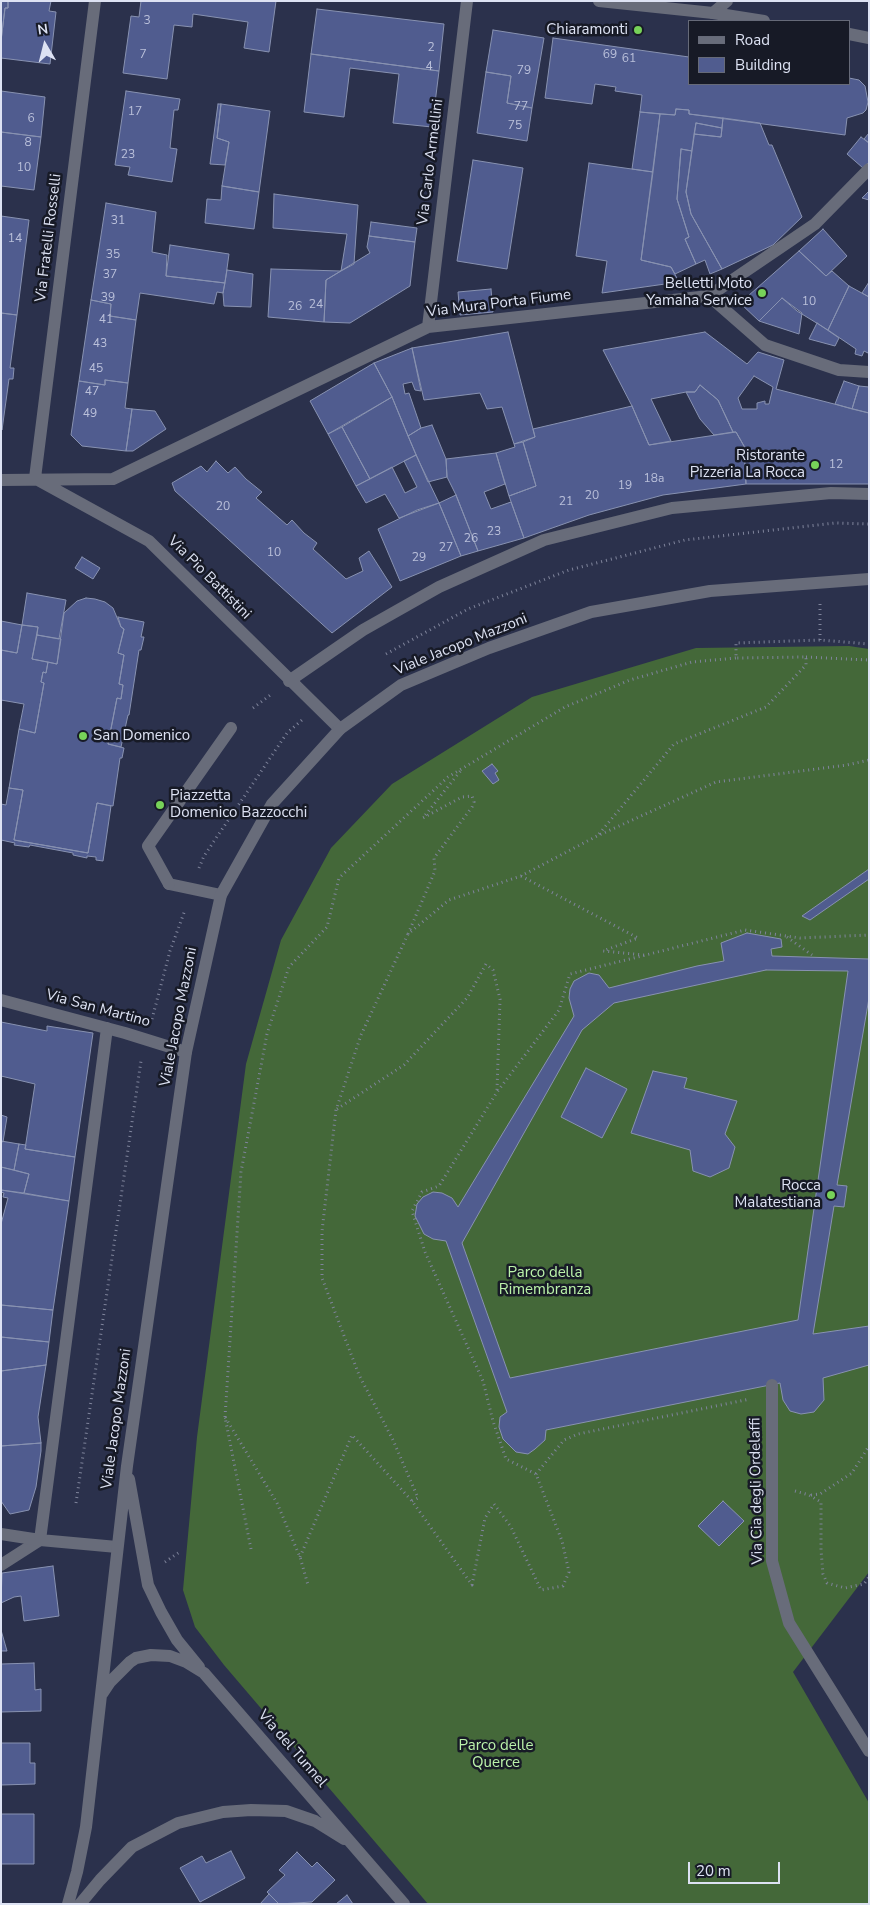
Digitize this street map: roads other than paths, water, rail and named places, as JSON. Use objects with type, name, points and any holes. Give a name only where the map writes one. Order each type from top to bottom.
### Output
[{"type":"street","name":"Via Fratelli Rosselli","points":[[35,478],[95,1]]},
{"type":"street","name":"Via Carlo Armellini","points":[[428,328],[466,1]]},
{"type":"street","points":[[599,1],[713,13],[758,20]]},
{"type":"street","points":[[713,13],[727,1]]},
{"type":"street","points":[[850,34],[869,38]]},
{"type":"street","name":"Via Mura Porta Fiume","points":[[1,480],[35,478],[113,480],[428,328],[709,296],[815,224],[869,169]]},
{"type":"street","points":[[709,296],[765,345],[838,370],[869,372]]},
{"type":"street","points":[[1,474],[35,478]]},
{"type":"street","name":"Via Pio Battistini","points":[[35,478],[149,541],[340,729]]},
{"type":"street","points":[[289,680],[363,630],[439,587],[544,540],[672,508],[831,493],[869,494]]},
{"type":"street","name":"Viale Jacopo Mazzoni","points":[[68,1904],[86,1827],[127,1466],[186,1052],[221,895],[272,804],[340,729],[401,685],[489,648],[591,612],[710,591],[869,579]]},
{"type":"street","points":[[221,895],[169,884],[148,846],[231,728]]},
{"type":"street","name":"Via San Martino","points":[[1,1000],[107,1028],[186,1052]]},
{"type":"street","points":[[1,1566],[40,1540],[107,1028]]},
{"type":"street","name":"Via Cia degli Ordelaffi","points":[[772,1390],[772,1561],[788,1623],[869,1751]]},
{"type":"street","name":"Via del Tunnel","points":[[127,1466],[148,1585],[177,1640],[404,1904]]},
{"type":"street","points":[[1,1534],[40,1540],[117,1547]]},
{"type":"street","name":"Via del Tunnel","points":[[101,1695],[121,1670],[136,1658],[143,1656],[170,1656],[186,1662],[204,1673]]},
{"type":"street","name":"Via del Tunnel","points":[[80,1904],[132,1847],[178,1823],[223,1812],[251,1810],[286,1811],[315,1821],[355,1846]]},
{"type":"place","name":"Chiaramonti","points":[[638,30]]},
{"type":"place","name":"Belletti Moto Yamaha Service","points":[[762,293]]},
{"type":"place","name":"Ristorante Pizzeria La Rocca","points":[[815,465]]},
{"type":"place","name":"San Domenico","points":[[83,736]]},
{"type":"place","name":"Piazzetta Domenico Bazzocchi","points":[[160,805]]},
{"type":"place","name":"Rocca Malatestiana","points":[[831,1195]]},
{"type":"park label","name":"Parco della Rimembranza","points":[[545,1282]]},
{"type":"park label","name":"Parco delle Querce","points":[[496,1754]]}]
